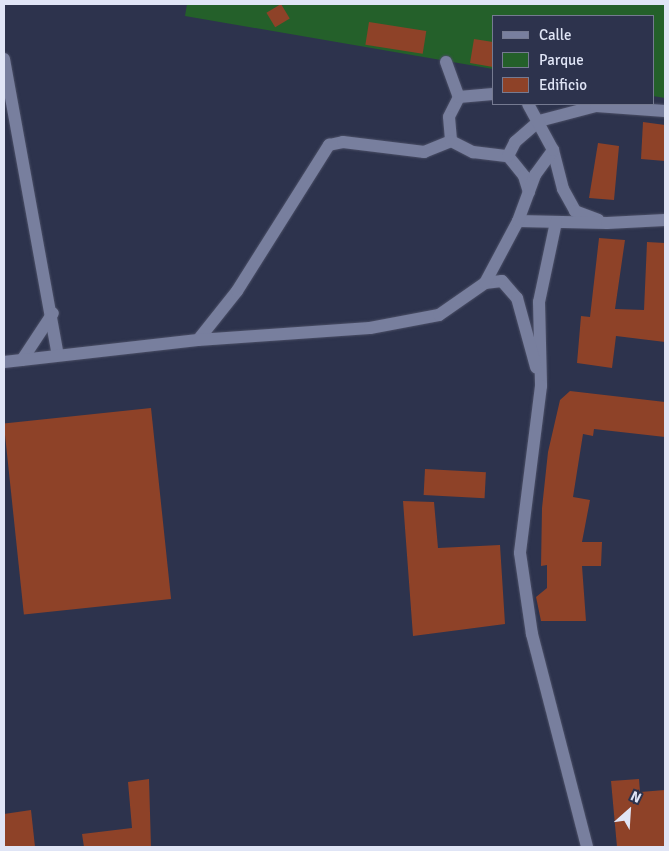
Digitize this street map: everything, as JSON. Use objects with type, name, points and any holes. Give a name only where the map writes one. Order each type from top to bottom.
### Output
[{"type":"street","points":[[4,59],[53,313],[58,355]]},
{"type":"street","points":[[446,62],[459,97],[449,117],[451,141]]},
{"type":"street","points":[[459,97],[492,94]]},
{"type":"street","points":[[529,105],[553,150],[562,189],[575,211],[607,224]]},
{"type":"street","points":[[508,156],[515,142],[539,122],[596,106],[665,111]]},
{"type":"street","points":[[198,340],[237,291],[329,145],[343,142],[424,152],[451,141],[473,152],[508,156],[524,176],[529,192]]},
{"type":"street","points":[[485,283],[518,220],[529,192],[553,150]]},
{"type":"street","points":[[518,220],[607,224],[665,220]]},
{"type":"street","points":[[556,222],[539,302],[541,386],[520,553],[532,634],[587,847]]},
{"type":"street","points":[[4,362],[198,340],[370,328],[439,315],[485,283],[502,280],[517,298],[541,386]]},
{"type":"street","points":[[22,360],[53,313]]},
{"type":"green space","points":[[187,4],[665,4],[665,98],[654,96],[654,15],[492,15],[492,69],[185,16]]},
{"type":"building","points":[[281,4],[290,19],[275,27],[266,13]]},
{"type":"building","points":[[369,22],[426,31],[423,54],[365,45]]},
{"type":"building","points":[[474,39],[492,42],[492,67],[470,63]]},
{"type":"building","points":[[643,122],[665,125],[665,161],[641,159]]},
{"type":"building","points":[[598,143],[619,146],[614,200],[589,198]]},
{"type":"building","points":[[599,238],[625,240],[615,309],[644,310],[647,242],[665,243],[665,342],[616,336],[612,368],[577,363],[581,316],[590,317]]},
{"type":"building","points":[[570,391],[665,402],[665,437],[594,429],[593,436],[583,434],[573,497],[590,500],[582,542],[602,542],[601,566],[582,566],[586,621],[541,621],[536,597],[547,588],[547,565],[541,566],[542,508],[548,452],[560,400]]},
{"type":"building","points":[[151,408],[171,599],[24,614],[4,423]]},
{"type":"building","points":[[425,469],[486,472],[485,498],[424,495]]},
{"type":"building","points":[[403,501],[434,502],[438,548],[500,545],[505,624],[413,636]]},
{"type":"building","points":[[149,779],[151,847],[84,847],[82,834],[132,828],[128,782]]},
{"type":"building","points":[[639,779],[640,792],[665,790],[665,847],[617,847],[611,781]]},
{"type":"building","points":[[31,810],[35,847],[4,847],[4,814]]}]
